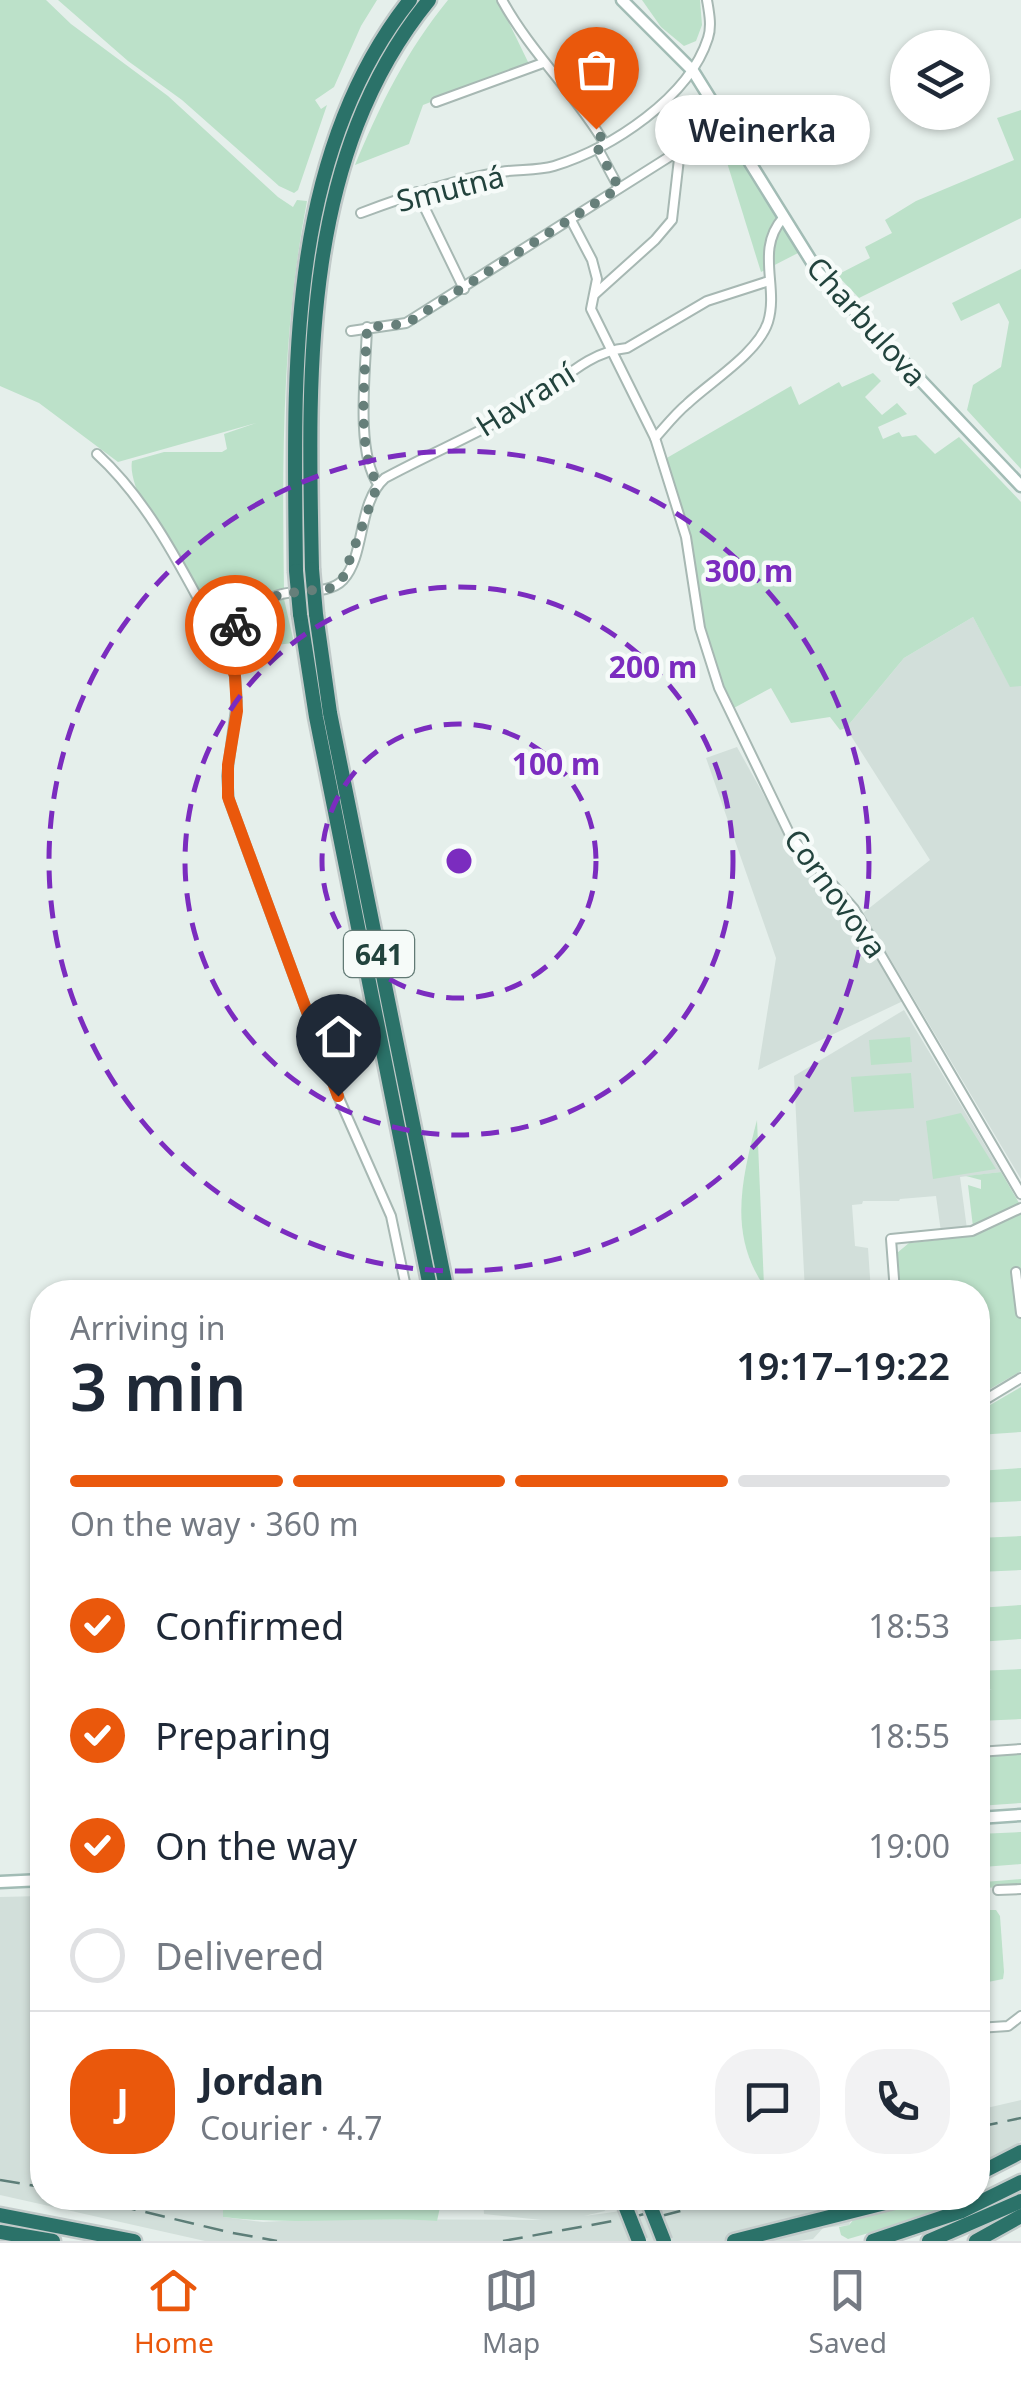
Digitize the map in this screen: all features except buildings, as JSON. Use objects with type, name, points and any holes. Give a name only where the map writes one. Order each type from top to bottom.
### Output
[{"type":"highway","name":"641","points":[[410,0],[384,34],[350,98],[326,168],[311,233],[298,346],[304,570],[316,716],[429,1280]]},
{"type":"highway","name":"641","points":[[304,570],[313,346],[326,235],[340,174],[363,106],[397,43],[429,0]]},
{"type":"highway","name":"641","points":[[308,614],[445,1280]]},
{"type":"highway","points":[[990,2168],[1021,2152]]},
{"type":"highway","points":[[990,2198],[1021,2182]]},
{"type":"highway","points":[[929,2241],[1021,2201]]},
{"type":"highway","points":[[623,2210],[628,2241]]},
{"type":"highway","points":[[626,2210],[639,2241]]},
{"type":"highway","points":[[651,2210],[664,2241]]},
{"type":"highway","points":[[734,2241],[861,2210]]},
{"type":"highway","points":[[874,2241],[966,2210]]},
{"type":"highway","points":[[0,2216],[134,2241]]},
{"type":"highway","points":[[976,2241],[1021,2216]]},
{"type":"highway","points":[[0,2232],[53,2241]]},
{"type":"street","points":[[502,0],[543,62],[585,110],[619,188]]},
{"type":"street","name":"Charbulova","points":[[622,0],[693,70],[818,272],[1021,486]]},
{"type":"street","points":[[693,70],[709,36],[707,0]]},
{"type":"street","points":[[436,102],[543,62]]},
{"type":"street","name":"Smutná","points":[[361,213],[417,192],[500,172],[551,167],[601,146],[672,98],[693,70]]},
{"type":"street","points":[[352,331],[406,324],[680,150],[732,134]]},
{"type":"street","points":[[595,294],[672,220],[680,150]]},
{"type":"street","points":[[417,192],[464,290]]},
{"type":"street","points":[[655,438],[684,406],[740,359],[768,324],[768,249],[772,233],[783,218]]},
{"type":"street","points":[[570,220],[592,260],[597,279],[595,294]]},
{"type":"street","name":"Havraní","points":[[378,484],[525,406],[570,370],[614,349],[627,348],[707,301],[769,281]]},
{"type":"street","name":"Cornovova","points":[[595,294],[591,310],[614,349],[655,438],[686,537],[700,628],[719,688],[736,724],[791,838],[854,909],[1021,1194]]},
{"type":"street","points":[[203,610],[215,616],[238,614],[281,594],[331,588],[342,580],[378,484],[370,472],[363,400],[367,327]]},
{"type":"street","points":[[98,454],[144,508],[228,654],[237,701],[228,800],[333,1084],[390,1216],[404,1280]]},
{"type":"street","points":[[228,654],[238,614]]},
{"type":"street","points":[[894,1280],[891,1239],[972,1231],[1021,1208]]},
{"type":"street","points":[[1016,1272],[1021,1313]]},
{"type":"street","points":[[990,1396],[1021,1378]]},
{"type":"street","points":[[990,1751],[1021,1749]]},
{"type":"street","points":[[990,1817],[1021,1815]]},
{"type":"street","points":[[0,1882],[30,1881]]},
{"type":"street","points":[[998,1890],[1021,1889]]},
{"type":"street","points":[[990,2027],[1008,2026],[1021,2016]]},
{"type":"shaded area","points":[[973,617],[1010,686],[1021,686],[1021,1179],[863,913],[930,860],[846,728],[904,658]]},
{"type":"shaded area","points":[[737,747],[792,846],[853,920],[903,1001],[758,1070],[776,958],[706,758]]},
{"type":"shaded area","points":[[904,1010],[1001,1172],[960,1177],[967,1229],[941,1232],[936,1196],[863,1201],[852,1205],[855,1246],[868,1248],[870,1280],[804,1280],[794,1076]]},
{"type":"shaded area","points":[[30,1896],[30,2202],[0,2195],[0,1897]]},
{"type":"shaded area","points":[[1021,2100],[1021,2141],[990,2161],[990,2107]]},
{"type":"shaded area","points":[[67,2210],[223,2210],[223,2217],[263,2222],[542,2220],[484,2214],[484,2210],[605,2211],[584,2216],[621,2210],[848,2210],[851,2220],[849,2225],[823,2228],[813,2239],[798,2241],[205,2241]]},
{"type":"green space","points":[[0,0],[46,0],[71,24],[168,96],[278,197],[293,207],[297,200],[307,201],[288,346],[284,590],[261,595],[236,609],[203,610],[158,536],[133,475],[132,461],[164,452],[222,452],[227,449],[224,434],[256,423],[118,462],[39,403],[0,386]]},
{"type":"green space","points":[[58,0],[377,0],[334,87],[315,100],[321,109],[327,105],[294,193],[279,186],[182,100],[128,61]]},
{"type":"green space","points":[[448,0],[498,0],[529,64],[423,105],[409,144],[355,165],[396,79]]},
{"type":"green space","points":[[642,0],[700,0],[702,25],[696,41],[684,46],[661,27]]},
{"type":"green space","points":[[689,95],[715,135],[680,147],[657,113]]},
{"type":"green space","points":[[1021,110],[1021,218],[859,298],[837,275],[870,258],[865,247],[892,233],[885,220],[916,201],[1014,160],[997,118]]},
{"type":"green space","points":[[720,140],[733,142],[800,252],[761,272]]},
{"type":"green space","points":[[1021,269],[1021,469],[967,410],[973,385],[1001,367],[1009,322],[999,303],[961,321],[952,303]]},
{"type":"green space","points":[[873,373],[881,381],[865,397],[882,415],[897,403],[907,414],[878,427],[883,439],[899,432],[902,437],[916,435],[935,454],[959,437],[1021,502],[1021,686],[1010,687],[973,617],[904,658],[846,728],[840,730],[830,717],[791,723],[771,688],[732,709],[709,648],[665,459],[791,386],[799,405],[839,382],[842,387]]},
{"type":"green space","points":[[284,599],[294,643],[236,649],[239,627],[248,614]]},
{"type":"green space","points":[[910,1037],[912,1062],[871,1065],[869,1040]]},
{"type":"green space","points":[[911,1073],[914,1108],[854,1112],[851,1077]]},
{"type":"green space","points":[[961,1113],[996,1169],[933,1179],[926,1121]]},
{"type":"green space","points":[[757,1120],[764,1280],[753,1266],[742,1226],[747,1163]]},
{"type":"green space","points":[[1001,1172],[1019,1203],[973,1227],[968,1185],[981,1189],[981,1180],[966,1176]]},
{"type":"green space","points":[[1021,1213],[1021,1371],[990,1389],[990,1280],[898,1280],[897,1253],[909,1243],[974,1236],[974,1232]]},
{"type":"green space","points":[[1021,1387],[1021,1432],[990,1434],[990,1405]]},
{"type":"green space","points":[[1021,1468],[1021,1501],[990,1502],[990,1470]]},
{"type":"green space","points":[[1021,1536],[1021,1570],[990,1571],[990,1537]]},
{"type":"green space","points":[[1021,1605],[1021,1639],[990,1641],[990,1607]]},
{"type":"green space","points":[[1021,1669],[1021,1719],[990,1720],[990,1670]]},
{"type":"green space","points":[[1021,1754],[1021,1803],[990,1805],[990,1755]]},
{"type":"green space","points":[[1021,1832],[1021,1864],[990,1866],[990,1833]]},
{"type":"green space","points":[[1021,1879],[1021,1886],[990,1888],[990,1882]]},
{"type":"green space","points":[[990,1910],[996,1910],[1000,1916],[1003,1979],[990,1982]]},
{"type":"green space","points":[[223,2210],[439,2210],[437,2221],[276,2221],[223,2217]]},
{"type":"green space","points":[[884,2210],[943,2210],[848,2239],[841,2235],[839,2227],[849,2225],[856,2217]]},
{"type":"railway","points":[[990,2124],[1021,2118]]},
{"type":"railway","points":[[0,2180],[30,2185]]},
{"type":"railway","points":[[137,2210],[277,2241]]},
{"type":"railway","points":[[661,2216],[684,2210]]},
{"type":"railway","points":[[637,2216],[644,2214]]},
{"type":"railway","points":[[503,2241],[613,2221]]},
{"type":"way so far","points":[[235,625],[238,614],[259,603],[284,593],[331,588],[347,574],[378,484],[370,472],[363,400],[367,327],[406,324],[619,188],[598,149],[605,144],[596,129]]},
{"type":"place","name":"Weinerka","points":[[596,129]]},
{"type":"route","points":[[235,625],[228,654],[235,676],[237,711],[228,765],[228,797],[338,1096]]}]
